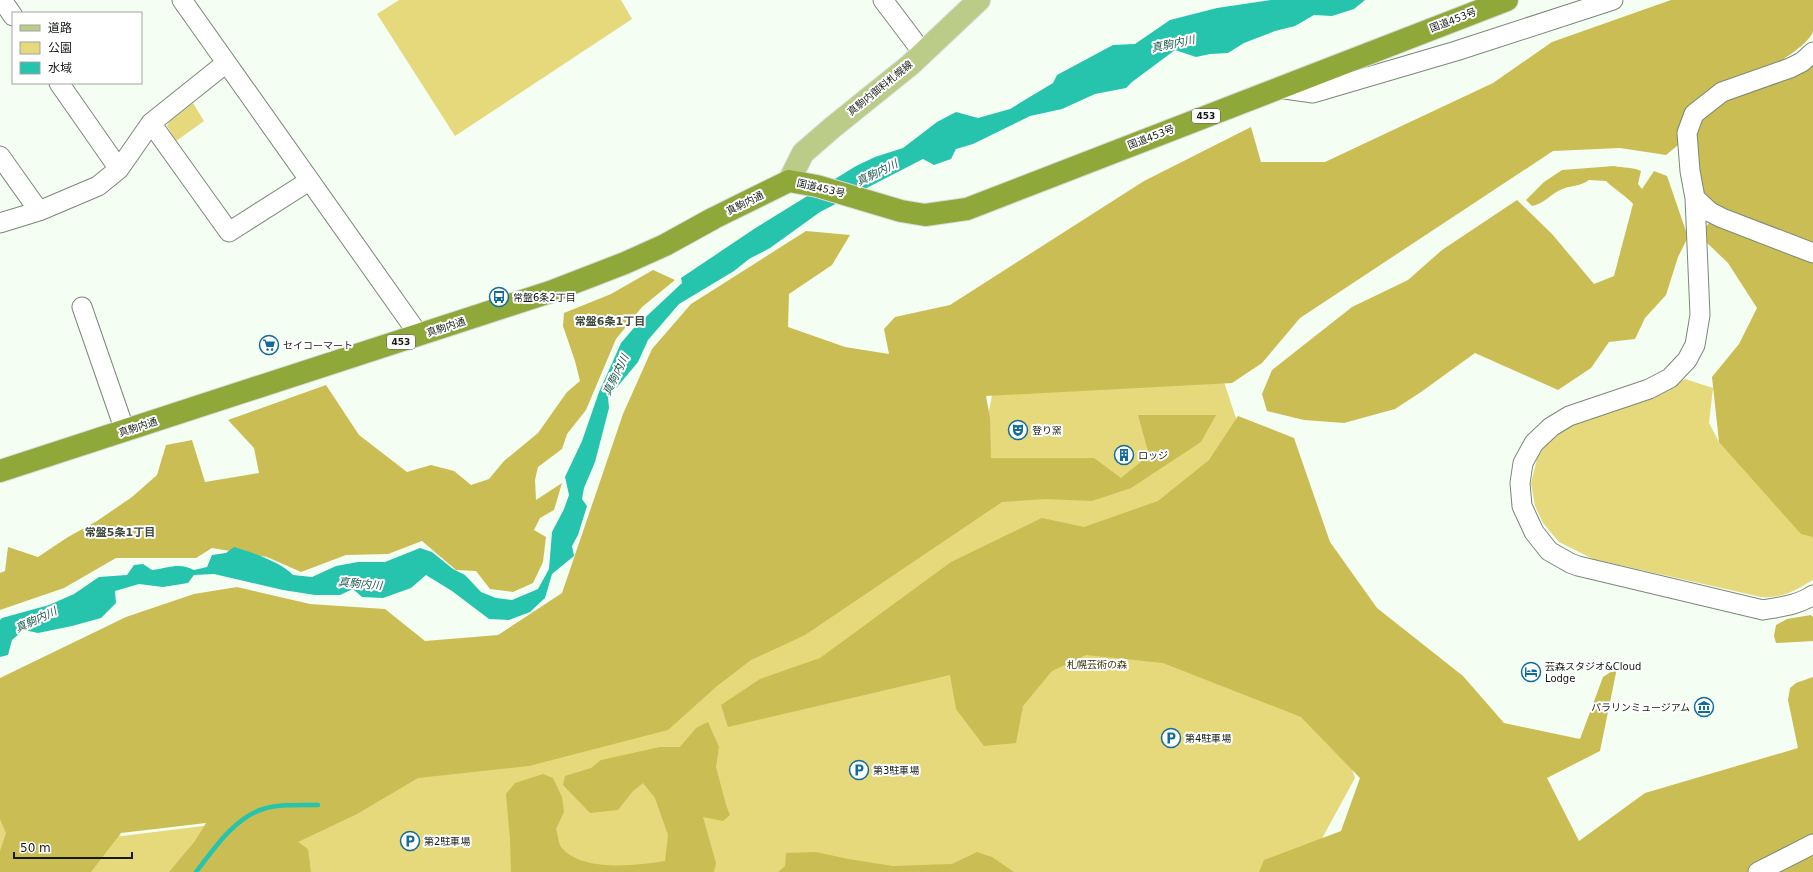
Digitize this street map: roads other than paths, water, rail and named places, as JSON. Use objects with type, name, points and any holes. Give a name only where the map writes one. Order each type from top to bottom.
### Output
[{"type":"highway","name":"国道453号","points":[[789,181],[817,186],[901,211],[925,215],[967,209],[1506,0]]},
{"type":"highway","name":"真駒内通","points":[[0,471],[550,292],[625,263],[665,245],[714,218],[789,181]]},
{"type":"main road","name":"真駒内御料札幌線","points":[[789,181],[803,153],[923,53],[979,0]]},
{"type":"street","points":[[2,0],[12,15]]},
{"type":"street","points":[[182,0],[309,181],[420,335]]},
{"type":"street","points":[[883,0],[923,53]]},
{"type":"street","points":[[1278,88],[1313,93],[1456,51],[1613,0]]},
{"type":"street","points":[[1813,52],[1802,62],[1790,68],[1722,92],[1694,114],[1687,133],[1690,171],[1695,198],[1700,315],[1695,345],[1687,360],[1670,378],[1650,389],[1569,416],[1551,427],[1534,443],[1523,464],[1520,483],[1522,506],[1534,532],[1549,551],[1563,560],[1578,566],[1763,610],[1786,606],[1813,595]]},
{"type":"street","points":[[0,223],[39,211],[98,186],[119,169],[151,123],[226,63]]},
{"type":"street","points":[[60,84],[119,169]]},
{"type":"street","points":[[151,123],[229,232],[309,181]]},
{"type":"street","points":[[0,156],[39,211]]},
{"type":"street","points":[[1695,198],[1710,212],[1722,218],[1813,253]]},
{"type":"street","points":[[82,307],[125,431]]},
{"type":"street","points":[[1758,872],[1813,844]]},
{"type":"water","name":"真駒内川","points":[[1271,0],[1365,0],[1354,9],[1332,16],[1314,15],[1295,26],[1275,31],[1244,43],[1228,53],[1210,54],[1196,57],[1175,50],[1126,88],[1095,94],[1062,109],[1030,116],[973,144],[956,149],[951,159],[934,165],[923,159],[820,212],[770,248],[749,259],[734,271],[679,304],[648,340],[638,362],[608,398],[609,408],[595,462],[584,488],[582,499],[587,506],[578,535],[572,546],[574,556],[552,574],[545,598],[530,612],[509,620],[489,619],[452,591],[426,575],[411,588],[383,598],[362,597],[353,589],[340,595],[315,595],[283,590],[214,574],[194,575],[188,583],[163,587],[139,584],[115,591],[116,603],[101,618],[38,633],[24,630],[12,640],[8,655],[0,657],[0,620],[2,618],[49,605],[74,594],[99,577],[127,575],[134,565],[143,564],[152,570],[184,566],[194,570],[207,567],[212,555],[226,553],[234,547],[274,562],[288,570],[293,575],[312,577],[336,566],[358,562],[385,562],[420,548],[432,552],[453,569],[465,575],[481,592],[496,598],[512,600],[538,589],[549,569],[552,532],[564,509],[569,495],[565,477],[582,441],[599,392],[621,343],[633,329],[682,283],[681,278],[754,229],[856,166],[875,157],[903,148],[937,122],[956,112],[978,118],[1010,109],[1053,83],[1057,75],[1113,45],[1135,44],[1170,20],[1217,8]]},
{"type":"waterway","points":[[196,872],[225,836],[252,813],[276,806],[318,805]]},
{"type":"place","name":"常盤6条2丁目","points":[[499,297]]},
{"type":"place","name":"セイコーマート","points":[[269,345]]},
{"type":"place","name":"登り窯","points":[[1018,430]]},
{"type":"place","name":"ロッジ","points":[[1124,455]]},
{"type":"place","name":"芸森スタジオ&Cloud Lodge","points":[[1531,672]]},
{"type":"place","name":"パラリンミュージアム","points":[[1704,707]]},
{"type":"place","name":"第4駐車場","points":[[1171,738]]},
{"type":"place","name":"第3駐車場","points":[[859,770]]},
{"type":"place","name":"第2駐車場","points":[[410,841]]},
{"type":"district","name":"常盤6条1丁目","points":[[610,321]]},
{"type":"district","name":"常盤5条1丁目","points":[[120,532]]},
{"type":"park label","name":"札幌芸術の森","points":[[1097,664]]}]
